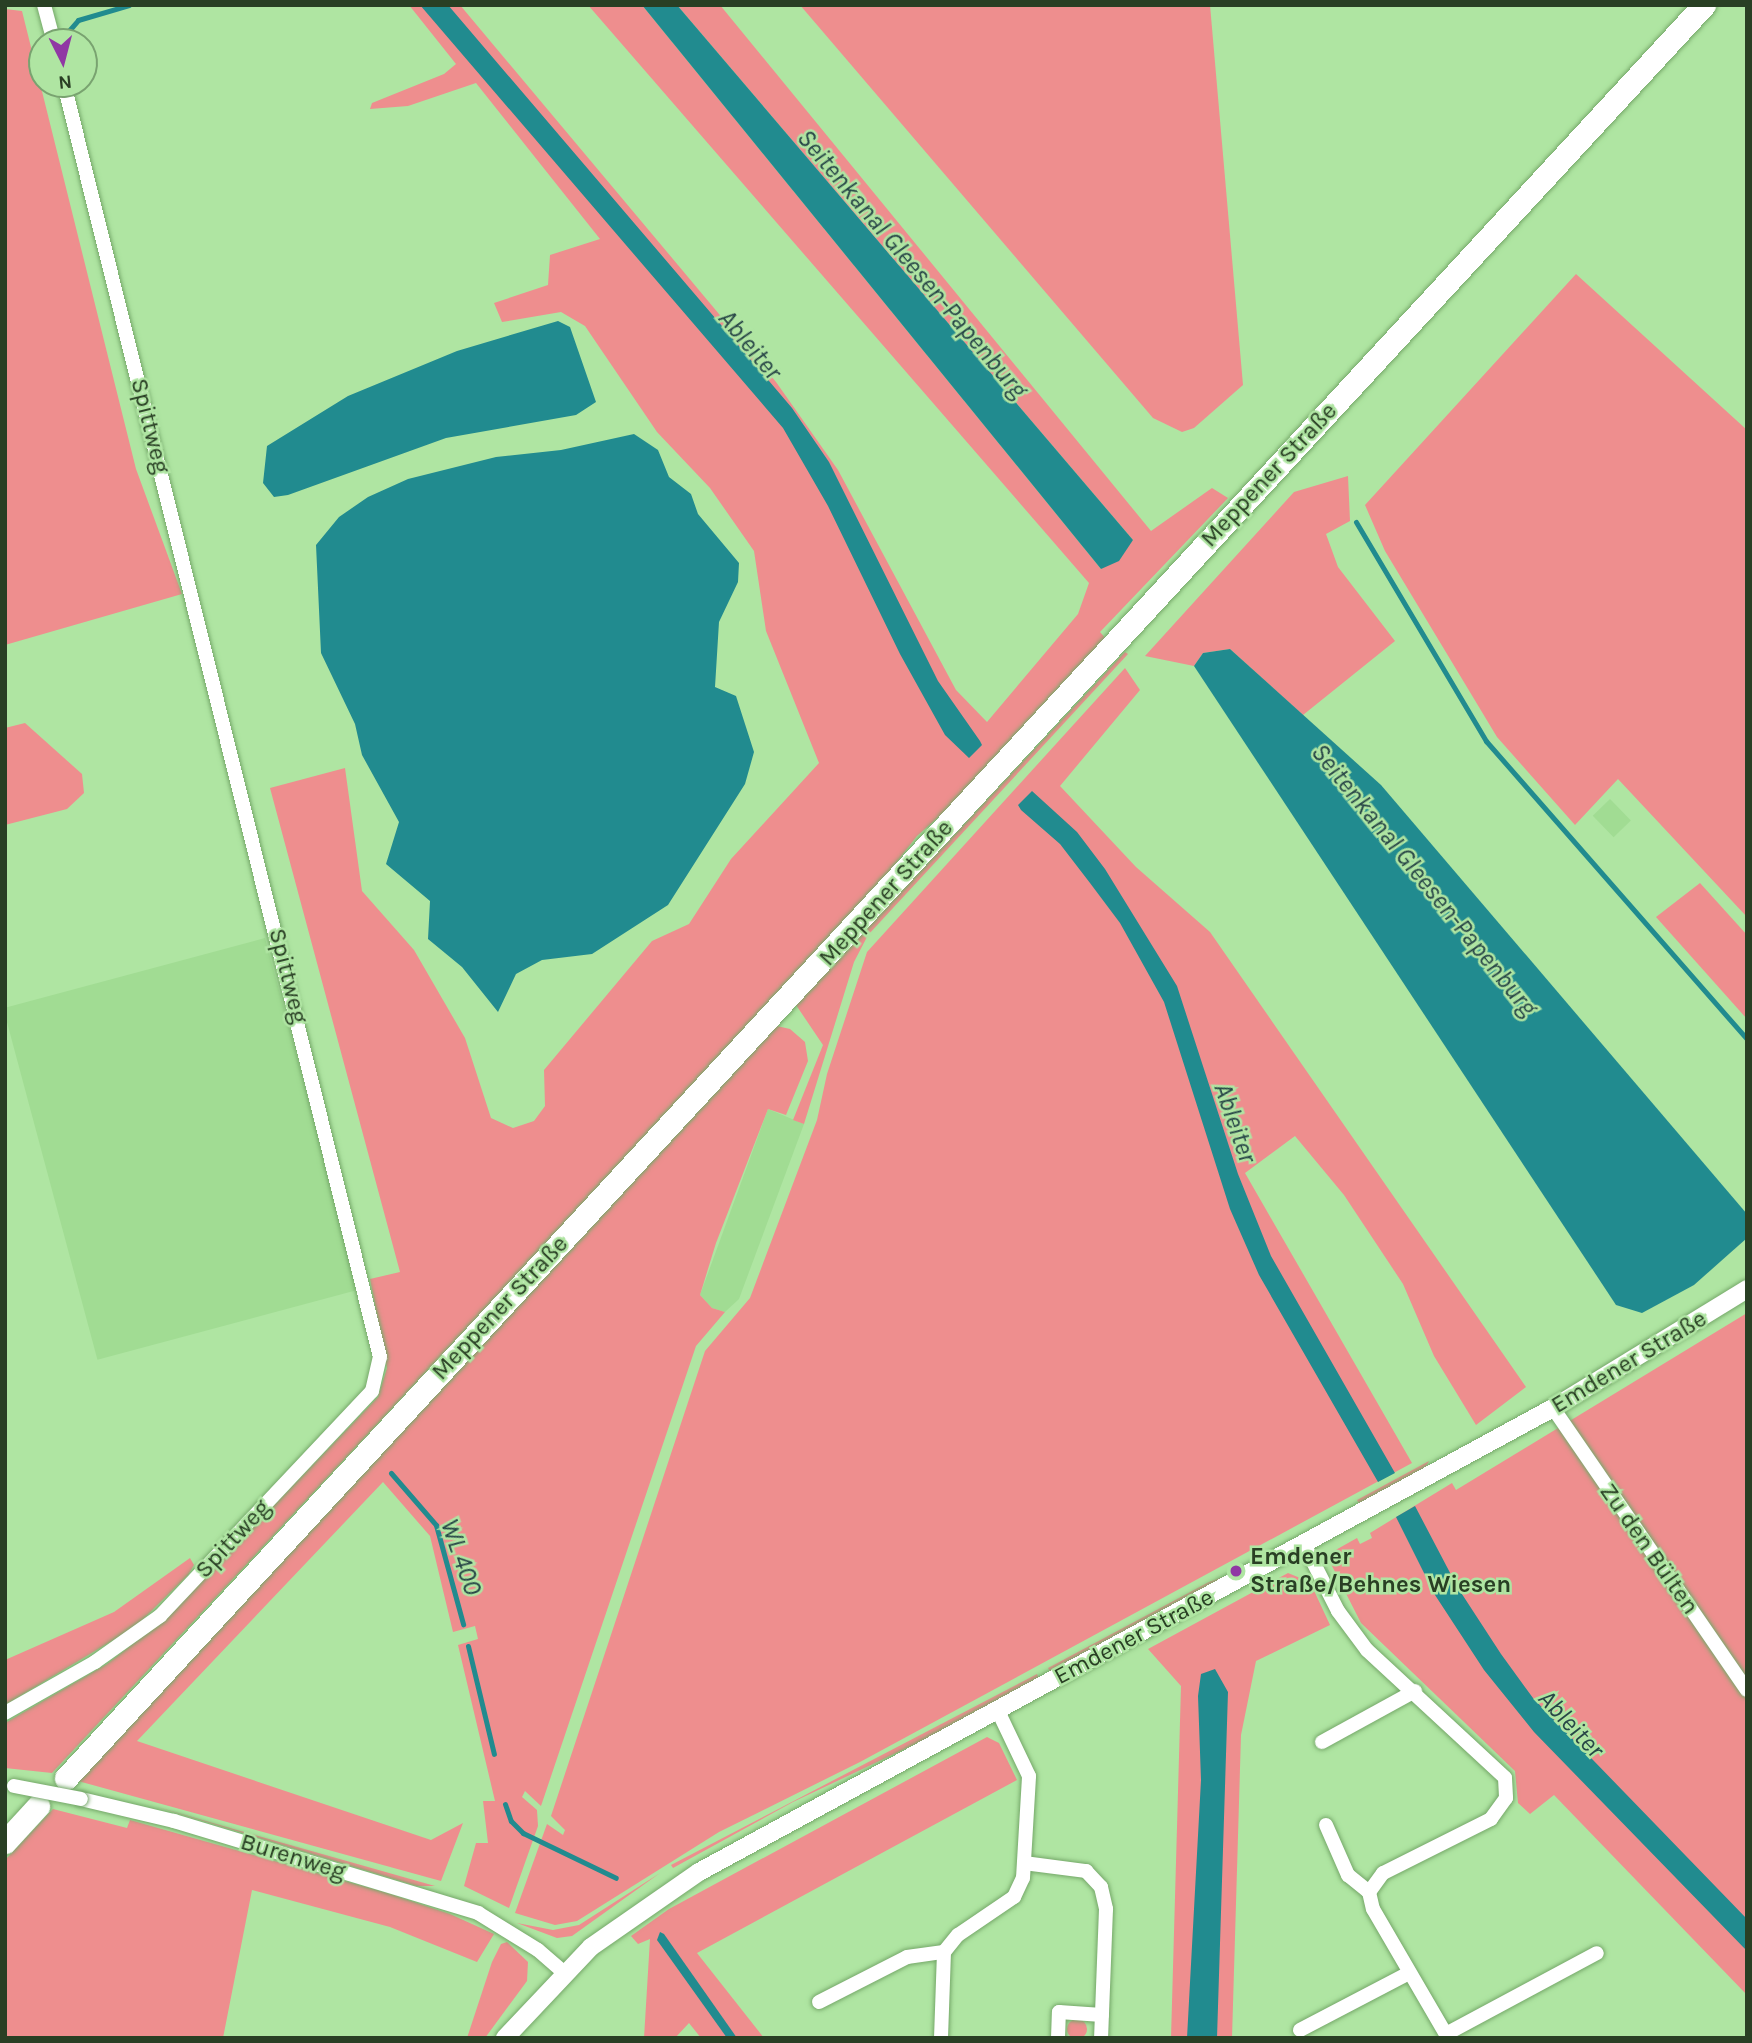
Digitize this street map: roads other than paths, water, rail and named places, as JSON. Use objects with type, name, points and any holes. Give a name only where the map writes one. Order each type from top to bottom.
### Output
[{"type":"main road","name":"Meppener Straße","points":[[66,1778],[1704,5]]},
{"type":"main road","points":[[5,1842],[38,1806]]},
{"type":"street","points":[[44,5],[50,28]]},
{"type":"street","name":"Spittweg","points":[[5,1713],[95,1662],[160,1616],[372,1391],[380,1357],[67,98]]},
{"type":"street","name":"Emdener Straße","points":[[505,2038],[564,1972],[637,1911],[699,1872],[1553,1408],[1747,1289]]},
{"type":"street","name":"Zu den Bülten","points":[[1553,1408],[1747,1690]]},
{"type":"street","points":[[1304,1544],[1338,1611],[1367,1650],[1500,1769],[1506,1798],[1491,1819],[1383,1873],[1369,1892]]},
{"type":"street","points":[[1322,1742],[1415,1691]]},
{"type":"street","points":[[941,2038],[944,1952],[958,1935],[1014,1898],[1024,1863],[1029,1776],[998,1711]]},
{"type":"street","name":"Burenweg","points":[[9,1785],[174,1821],[478,1913],[538,1950],[564,1972]]},
{"type":"street","points":[[1326,1825],[1348,1875],[1369,1892],[1373,1909],[1447,2036],[1597,1953]]},
{"type":"street","points":[[1024,1863],[1086,1871],[1101,1887],[1106,1909],[1101,2038]]},
{"type":"street","points":[[819,2003],[908,1957],[944,1952]]},
{"type":"street","points":[[1300,2030],[1409,1973]]},
{"type":"street","points":[[1058,2038],[1059,2012],[1102,2015]]},
{"type":"water","points":[[420,5],[448,5],[792,408],[829,462],[938,681],[980,741],[982,745],[969,758],[945,735],[900,654],[828,506],[783,428]]},
{"type":"water","points":[[642,5],[677,5],[1133,540],[1119,561],[1101,569]]},
{"type":"water","points":[[558,321],[570,327],[596,402],[576,415],[446,438],[288,495],[274,497],[263,483],[267,446],[348,396],[457,351]]},
{"type":"water","points":[[634,434],[658,450],[669,477],[691,494],[698,514],[739,563],[738,582],[719,622],[715,687],[736,696],[754,752],[745,784],[668,905],[592,954],[542,960],[516,974],[498,1012],[462,967],[428,939],[430,901],[386,864],[399,822],[362,755],[355,724],[321,653],[316,545],[339,517],[368,497],[408,479],[496,457],[561,450]]},
{"type":"water","name":"Seitenkanal Gleesen-Papenburg","points":[[1230,649],[1381,785],[1747,1214],[1747,1238],[1694,1285],[1642,1313],[1616,1305],[1194,666],[1203,653]]},
{"type":"water","points":[[1032,791],[1077,832],[1105,869],[1177,986],[1238,1174],[1271,1256],[1395,1473],[1378,1482],[1259,1275],[1230,1209],[1164,1002],[1120,923],[1060,844],[1021,810],[1018,805]]},
{"type":"water","points":[[1415,1506],[1458,1588],[1533,1698],[1747,1919],[1747,1951],[1534,1732],[1484,1670],[1435,1595],[1396,1517]]},
{"type":"water","points":[[1215,1669],[1228,1692],[1217,2038],[1187,2038],[1201,1780],[1198,1696],[1201,1674]]},
{"type":"water","points":[[660,1932],[737,2038],[727,2038],[657,1940]]},
{"type":"waterway","points":[[71,28],[78,20],[129,5]]},
{"type":"waterway","points":[[1356,522],[1486,741],[1747,1039]]},
{"type":"waterway","name":"WL 400","points":[[391,1473],[436,1525],[463,1624]]},
{"type":"waterway","name":"WL 400","points":[[468,1646],[494,1754]]},
{"type":"waterway","points":[[505,1804],[511,1821],[523,1833],[616,1878]]},
{"type":"place","name":"Emdener Straße/Behnes Wiesen","points":[[1236,1571]]},
{"type":"water label","name":"Ableiter","points":[[750,345]]},
{"type":"water label","name":"Ableiter","points":[[1235,1123]]},
{"type":"water label","name":"Ableiter","points":[[1571,1724]]}]
